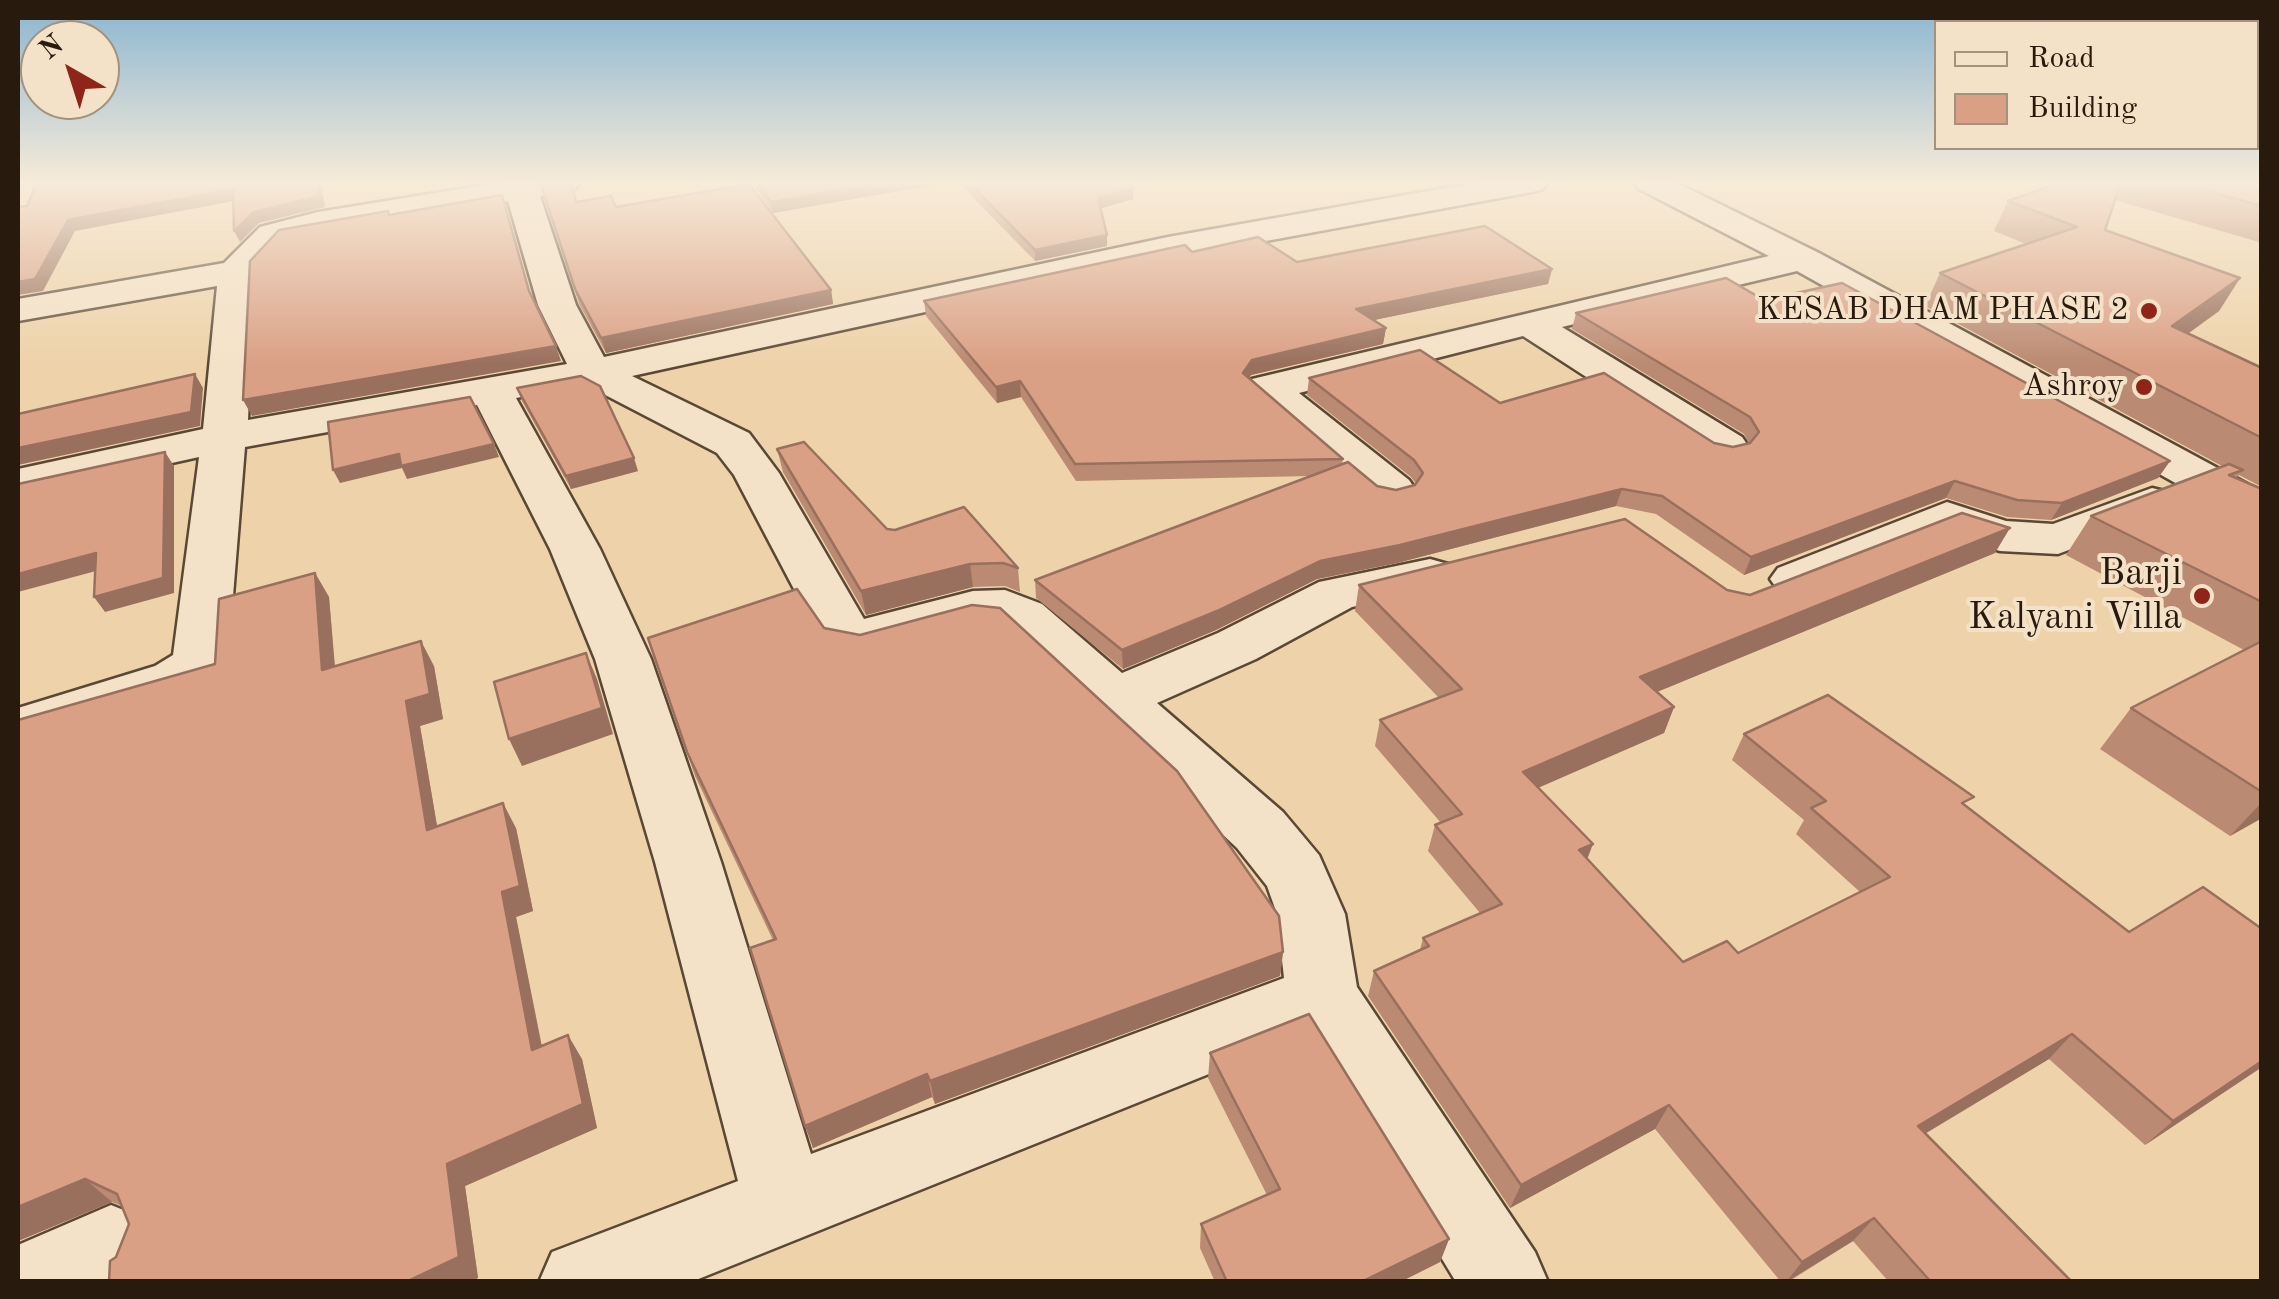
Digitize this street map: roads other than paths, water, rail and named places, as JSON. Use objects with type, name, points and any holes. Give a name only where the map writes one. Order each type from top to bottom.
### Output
[{"type":"street","points":[[18,310],[236,272],[264,243]]},
{"type":"street","points":[[546,243],[557,305],[592,372],[733,443],[756,472],[851,636],[865,638],[973,608],[1005,607],[1023,616],[1260,830],[1296,874],[1311,914],[1322,996],[1505,1282]]},
{"type":"street","points":[[18,482],[223,438],[592,372],[1200,243]]},
{"type":"street","points":[[1770,243],[2262,512]]},
{"type":"street","points":[[1392,490],[1267,388],[1802,259]]},
{"type":"street","points":[[18,730],[150,690],[192,671],[200,658],[232,363],[236,272]]},
{"type":"street","points":[[1530,323],[1726,447]]},
{"type":"street","points":[[490,390],[575,549],[623,659],[688,862],[785,1203]]},
{"type":"street","points":[[1752,596],[1947,517],[2000,536],[2058,540],[2206,480]]},
{"type":"street","points":[[1114,699],[1237,646],[1336,594],[1471,564]]},
{"type":"street","points":[[582,1282],[1322,996]]},
{"type":"street","points":[[33,1282],[111,1247]]},
{"type":"place","name":"KESAB DHAM PHASE 2","points":[[2149,311]]},
{"type":"place","name":"Ashroy","points":[[2144,387]]},
{"type":"place","name":"Barji Kalyani Villa","points":[[2202,596]]}]
